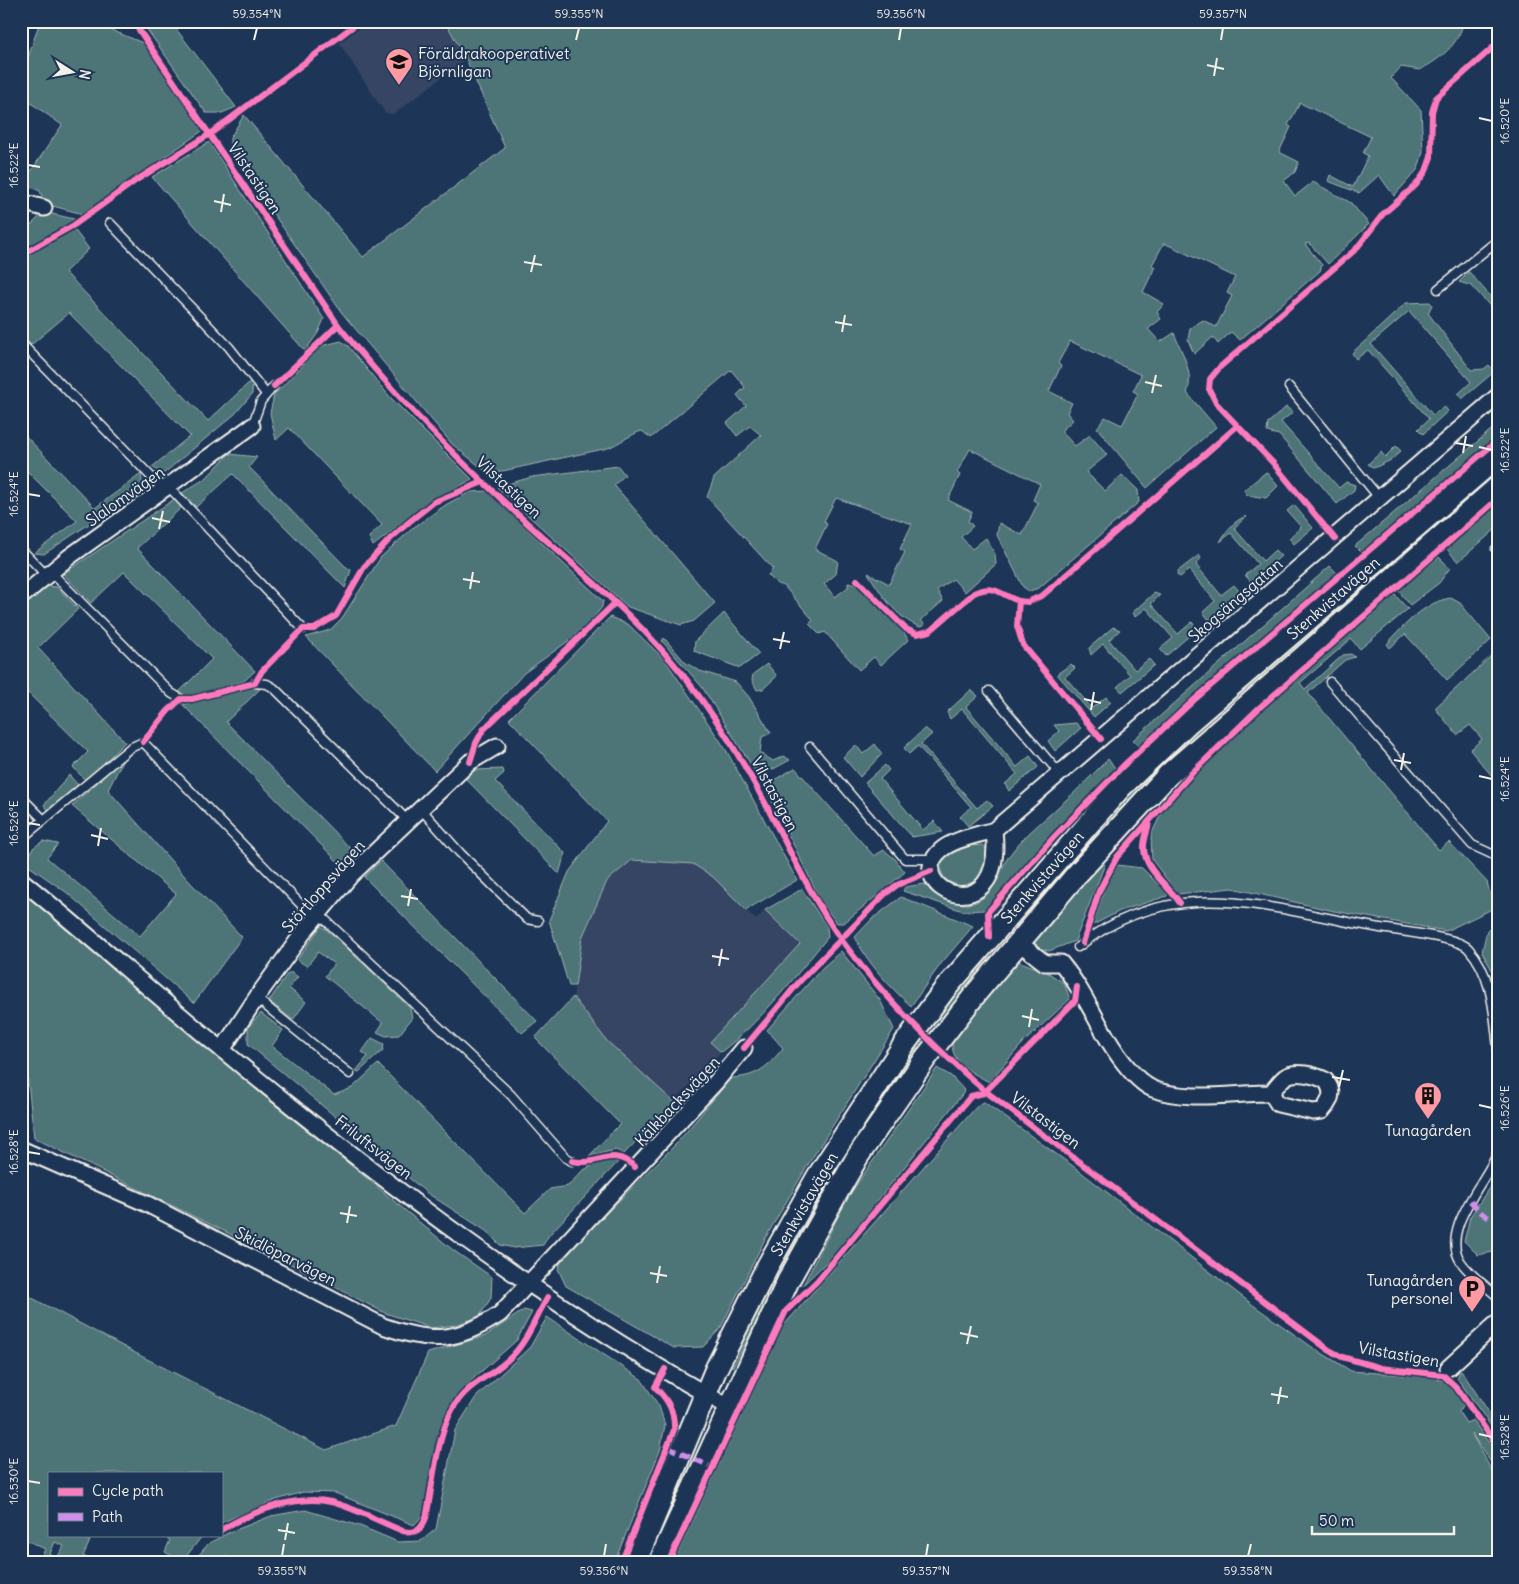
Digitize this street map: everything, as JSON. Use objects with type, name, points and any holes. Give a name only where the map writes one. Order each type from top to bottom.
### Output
[{"type":"main road","name":"Stenkvistavägen","points":[[635,1563],[705,1394],[767,1267],[818,1176],[905,1044],[945,989],[1120,788],[1165,743],[1498,456]]},
{"type":"main road","name":"Stenkvistavägen","points":[[659,1563],[788,1281],[858,1156],[925,1059],[1018,942],[1168,775],[1498,487]]},
{"type":"main road","points":[[1000,925],[1018,942]]},
{"type":"street","points":[[21,202],[44,208]]},
{"type":"street","name":"Skogsängsgatan","points":[[934,859],[941,850],[950,844],[994,830],[1498,396]]},
{"type":"street","name":"Slalomvägen","points":[[21,597],[49,574],[252,426]]},
{"type":"street","name":"Störtloppsvägen","points":[[222,1050],[256,998],[317,916],[352,874],[470,762],[497,746]]},
{"type":"street","points":[[934,859],[931,871],[936,884],[946,892],[958,896],[970,895],[989,878],[994,861],[994,830]]},
{"type":"street","name":"Friluftsvägen","points":[[21,880],[222,1050],[431,1214],[527,1283],[705,1394],[730,1407]]},
{"type":"street","points":[[1018,942],[1045,963],[1061,963],[1070,974],[1111,1046],[1133,1072],[1152,1088],[1167,1093],[1193,1095],[1271,1093]]},
{"type":"street","name":"Kälkbacksvägen","points":[[527,1283],[714,1083],[744,1048]]},
{"type":"street","name":"Skidlöparvägen","points":[[21,1149],[147,1204],[382,1326],[412,1336],[435,1338],[458,1335],[479,1327],[500,1314],[527,1283]]},
{"type":"street","points":[[1448,1368],[1496,1327]]},
{"type":"lane","points":[[110,223],[229,347],[266,394]]},
{"type":"lane","points":[[1438,289],[1498,240]]},
{"type":"lane","points":[[21,343],[303,629]]},
{"type":"lane","points":[[252,426],[266,394],[274,386]]},
{"type":"lane","points":[[1289,387],[1380,499]]},
{"type":"lane","points":[[21,549],[171,693],[181,700]]},
{"type":"lane","points":[[1330,682],[1472,845],[1498,857]]},
{"type":"lane","points":[[255,683],[267,684],[274,688],[408,821]]},
{"type":"lane","points":[[990,691],[1060,774]]},
{"type":"lane","points":[[21,839],[130,748],[143,742],[317,916],[510,1095],[566,1158],[572,1162]]},
{"type":"lane","points":[[810,747],[905,859],[934,859]]},
{"type":"lane","points":[[21,797],[44,820]]},
{"type":"lane","points":[[421,809],[460,853],[527,920],[538,921]]},
{"type":"lane","points":[[1078,947],[1109,927],[1146,911],[1207,900],[1246,902],[1374,927],[1446,938],[1467,947],[1481,970],[1492,994],[1498,1048]]},
{"type":"lane","points":[[256,998],[350,1074]]},
{"type":"lane","points":[[1498,1152],[1493,1166],[1471,1197],[1459,1226],[1455,1243],[1461,1261],[1498,1297]]},
{"type":"shaded area","name":"Föräldrakooperativet Björnligan","points":[[368,21],[445,21],[466,59],[394,114],[385,113],[339,43]]},
{"type":"shaded area","points":[[632,860],[693,863],[713,877],[756,920],[765,910],[800,944],[711,1042],[721,1052],[674,1102],[607,1041],[573,997],[582,938],[607,881]]},
{"type":"green space","points":[[40,21],[89,21],[143,43],[202,131],[83,214],[45,204],[40,191],[23,183],[62,125],[21,96],[21,79]]},
{"type":"green space","points":[[141,21],[170,21],[236,107],[222,113],[206,113]]},
{"type":"green space","points":[[445,21],[1464,21],[1458,38],[1442,56],[1420,70],[1401,67],[1391,78],[1421,110],[1423,152],[1418,169],[1394,196],[1379,175],[1359,193],[1328,181],[1330,175],[1353,187],[1368,156],[1363,153],[1371,137],[1300,103],[1288,125],[1291,127],[1279,152],[1299,162],[1295,172],[1284,181],[1295,196],[1313,182],[1351,203],[1369,224],[1328,264],[1309,243],[1305,244],[1322,265],[1320,271],[1240,340],[1231,332],[1218,344],[1213,337],[1194,354],[1188,340],[1190,328],[1203,320],[1216,327],[1232,296],[1227,293],[1235,277],[1164,243],[1152,265],[1155,267],[1143,292],[1164,304],[1157,312],[1161,319],[1148,329],[1160,342],[1174,333],[1188,370],[1189,386],[1187,393],[1216,427],[1147,488],[1097,428],[1105,417],[1122,425],[1138,394],[1133,391],[1141,375],[1070,341],[1058,363],[1061,366],[1049,391],[1072,403],[1067,413],[1073,420],[1061,431],[1075,446],[1090,435],[1107,455],[1086,472],[1105,491],[1122,475],[1138,490],[1139,502],[1039,588],[1029,591],[1023,587],[997,535],[999,523],[1022,535],[1038,503],[1033,500],[1040,484],[970,449],[957,472],[960,475],[948,500],[972,512],[968,521],[973,526],[961,537],[972,549],[986,538],[995,554],[996,564],[965,592],[953,579],[937,590],[943,601],[921,620],[925,625],[920,627],[911,623],[896,611],[868,573],[889,584],[905,552],[900,549],[912,524],[836,498],[824,521],[827,524],[815,549],[838,561],[836,574],[824,584],[835,597],[848,587],[848,583],[860,586],[905,634],[908,640],[881,665],[874,657],[859,670],[825,632],[819,634],[809,624],[813,620],[784,586],[777,584],[768,575],[773,569],[707,497],[714,478],[761,435],[750,426],[737,436],[727,423],[746,406],[737,395],[745,387],[731,370],[651,438],[642,431],[608,448],[489,474],[452,444],[342,313],[230,151],[230,138],[244,115],[363,257],[505,148],[466,59]]},
{"type":"green space","points":[[209,142],[324,319],[318,333],[305,351],[152,177]]},
{"type":"green space","points":[[44,212],[78,220],[32,246],[21,233],[21,228],[32,224]]},
{"type":"green space","points":[[73,228],[89,249],[65,272],[208,421],[253,379],[252,394],[235,414],[163,474],[152,467],[190,436],[69,313],[31,345],[21,335],[21,261]]},
{"type":"green space","points":[[1469,272],[1498,305],[1498,315],[1472,286],[1459,282]]},
{"type":"green space","points":[[1430,302],[1432,305],[1428,313],[1471,370],[1484,369],[1489,365],[1495,371],[1462,399],[1458,394],[1471,382],[1409,311],[1371,344],[1433,415],[1444,406],[1448,411],[1423,434],[1418,429],[1429,419],[1368,350],[1356,359],[1352,353],[1406,303]]},
{"type":"green space","points":[[341,341],[348,346],[390,397],[472,479],[414,514],[373,546],[369,537],[382,525],[289,428],[276,440],[270,413],[274,395],[321,346]]},
{"type":"green space","points":[[1286,407],[1293,412],[1281,422],[1339,488],[1346,482],[1355,485],[1354,490],[1337,504],[1279,435],[1267,432],[1268,423]]},
{"type":"green space","points":[[1498,424],[1498,436],[1361,552],[1355,546]]},
{"type":"green space","points":[[21,431],[95,508],[141,474],[143,488],[44,554],[34,553],[77,521],[21,465]]},
{"type":"green space","points":[[1396,446],[1401,451],[1391,460],[1374,468],[1368,464],[1381,452],[1385,457]]},
{"type":"green space","points":[[229,454],[257,457],[249,467],[351,570],[345,588],[233,474],[196,507],[182,493],[206,478]]},
{"type":"green space","points":[[1498,465],[1498,475],[1374,582],[1370,579]]},
{"type":"green space","points":[[618,466],[625,475],[614,485],[715,603],[694,621],[681,625],[628,607],[497,487],[532,477]]},
{"type":"green space","points":[[1266,472],[1278,486],[1266,498],[1247,495],[1244,490]]},
{"type":"green space","points":[[487,491],[603,601],[602,607],[592,620],[567,642],[524,673],[435,771],[306,637],[330,630],[342,618],[381,557],[414,527],[447,504],[470,492]]},
{"type":"green space","points":[[176,498],[182,507],[137,548],[255,671],[244,681],[183,699],[178,693],[212,659],[124,572],[91,603],[63,574]]},
{"type":"green space","points":[[1498,504],[1498,527],[1458,562],[1447,549]]},
{"type":"green space","points":[[1294,505],[1313,528],[1294,544],[1289,538],[1301,527],[1287,511]]},
{"type":"green space","points":[[1247,516],[1234,528],[1263,561],[1275,550],[1281,556],[1251,582],[1245,575],[1258,564],[1231,533],[1220,542],[1231,526]]},
{"type":"green space","points":[[1199,555],[1201,558],[1196,565],[1221,595],[1234,585],[1240,592],[1209,620],[1203,612],[1215,601],[1189,570],[1180,577],[1177,575],[1178,571]]},
{"type":"green space","points":[[1439,557],[1450,568],[1439,583],[1410,605],[1398,590]]},
{"type":"green space","points":[[1330,566],[1337,573],[1139,747],[1133,740]]},
{"type":"green space","points":[[1362,584],[1365,589],[1153,778],[1149,772],[1160,760]]},
{"type":"green space","points":[[46,586],[57,587],[78,609],[38,648],[125,742],[86,781],[73,767],[88,752],[21,686],[21,609]]},
{"type":"green space","points":[[1154,593],[1160,595],[1151,604],[1178,634],[1192,622],[1197,629],[1166,656],[1160,649],[1173,638],[1146,608],[1135,617],[1133,612]]},
{"type":"green space","points":[[1394,594],[1408,609],[1360,649],[1351,639],[1300,683],[1305,689],[1343,655],[1351,654],[1355,657],[1345,660],[1308,693],[1439,850],[1449,842],[1487,882],[1494,908],[1446,931],[1334,911],[1232,888],[1178,894],[1152,860],[1151,835],[1170,795],[1295,679]]},
{"type":"green space","points":[[1451,598],[1460,603],[1491,640],[1447,680],[1405,634],[1390,648],[1387,644],[1408,622],[1424,609],[1442,600]]},
{"type":"green space","points":[[724,613],[759,654],[740,668],[694,651],[695,641]]},
{"type":"green space","points":[[610,617],[629,625],[665,660],[725,748],[797,880],[746,910],[713,877],[693,864],[632,860],[607,881],[582,938],[575,986],[569,986],[549,920],[569,872],[607,821],[509,719]]},
{"type":"green space","points":[[1113,627],[1120,630],[1109,640],[1135,670],[1149,659],[1154,665],[1122,692],[1117,687],[1130,675],[1103,644],[1091,655],[1089,648]]},
{"type":"green space","points":[[664,638],[686,663],[700,671],[736,682],[749,697],[771,733],[762,737],[760,753],[773,761],[784,756],[790,760],[762,775],[755,771],[702,687],[662,641]]},
{"type":"green space","points":[[1491,656],[1498,663],[1498,783],[1470,750],[1482,739],[1470,725],[1457,735],[1435,708]]},
{"type":"green space","points":[[767,664],[777,676],[763,689],[757,690],[752,680],[753,674]]},
{"type":"green space","points":[[1071,664],[1075,668],[1065,677],[1092,708],[1106,697],[1111,702],[1094,717],[1057,674]]},
{"type":"green space","points":[[253,683],[263,686],[226,722],[353,851],[340,864],[183,705]]},
{"type":"green space","points":[[971,690],[978,696],[966,707],[1017,767],[1030,756],[1038,767],[1009,791],[1005,784],[1017,774],[962,709],[950,719],[947,712]]},
{"type":"green space","points":[[1076,723],[1081,728],[1055,751],[1048,741],[1059,731],[1054,725]]},
{"type":"green space","points":[[925,728],[932,734],[921,744],[977,808],[987,800],[993,806],[968,826],[960,817],[971,807],[918,746],[909,754],[904,748]]},
{"type":"green space","points":[[875,744],[882,754],[860,777],[843,757],[856,745],[863,754]]},
{"type":"green space","points":[[124,758],[108,790],[242,937],[194,1003],[66,892],[26,864],[33,848],[43,841],[58,844],[47,858],[140,936],[176,894],[72,806]]},
{"type":"green space","points":[[1108,759],[1116,769],[985,910],[963,911],[903,891],[905,887],[924,884],[953,902],[967,904],[980,900],[991,890],[1005,862],[1020,843]]},
{"type":"green space","points":[[885,765],[889,770],[880,779],[923,830],[934,821],[943,832],[912,837],[865,783]]},
{"type":"green space","points":[[795,768],[874,856],[884,850],[895,859],[905,872],[844,923],[837,923],[823,905],[768,793],[769,783]]},
{"type":"green space","points":[[503,769],[504,773],[495,781],[565,853],[559,874],[465,778],[473,770]]},
{"type":"green space","points":[[69,775],[78,785],[49,811],[44,805]]},
{"type":"green space","points":[[1141,780],[1146,785],[1071,862],[1066,862]]},
{"type":"green space","points":[[983,845],[987,849],[981,872],[971,884],[960,887],[950,883],[943,875],[941,865],[946,855],[960,847]]},
{"type":"green space","points":[[381,861],[537,1021],[522,1033],[364,877]]},
{"type":"green space","points":[[1105,864],[1075,941],[1049,951],[1036,948],[1032,935],[1090,867]]},
{"type":"green space","points":[[1117,865],[1142,868],[1167,893],[1167,896],[1120,911],[1093,925],[1107,881]]},
{"type":"green space","points":[[802,889],[827,927],[828,937],[765,1012],[721,1052],[710,1042],[800,944],[765,910]]},
{"type":"green space","points":[[21,891],[453,1250],[492,1277],[491,1298],[479,1317],[455,1325],[431,1328],[385,1313],[283,1260],[34,1138],[21,1017]]},
{"type":"green space","points":[[901,897],[973,926],[940,965],[911,1006],[880,974],[866,956],[855,937],[872,919]]},
{"type":"green space","points":[[321,926],[331,933],[410,1008],[412,1018],[399,1035],[386,1036],[377,1032],[383,1023],[325,976],[334,964],[318,952],[307,966],[297,960]]},
{"type":"green space","points":[[1498,929],[1498,981],[1482,952],[1487,930]]},
{"type":"green space","points":[[841,951],[880,1000],[894,1029],[809,1163],[766,1237],[720,1329],[703,1347],[674,1348],[566,1286],[558,1269],[564,1255],[677,1143],[731,1078],[747,1076],[760,1070],[777,1055],[783,1048],[767,1030],[822,968]]},
{"type":"green space","points":[[986,953],[989,957],[936,1026],[931,1025]]},
{"type":"green space","points":[[1018,961],[1047,972],[1064,983],[1070,999],[1023,1043],[989,1082],[959,1062],[955,1056],[952,1042],[1006,964]]},
{"type":"green space","points":[[288,973],[298,977],[289,988],[306,1002],[293,1020],[269,1001]]},
{"type":"green space","points":[[573,997],[607,1041],[674,1102],[624,1154],[616,1150],[589,1156],[620,1124],[535,1038]]},
{"type":"green space","points":[[261,1013],[283,1030],[272,1046],[334,1095],[352,1088],[378,1064],[525,1213],[550,1189],[568,1186],[582,1171],[602,1160],[619,1161],[549,1235],[543,1245],[514,1248],[500,1245],[486,1231],[427,1193],[248,1044],[248,1027]]},
{"type":"green space","points":[[372,1038],[384,1044],[383,1050],[359,1072],[356,1071],[368,1056],[362,1052]]},
{"type":"green space","points":[[915,1046],[919,1049],[843,1164],[810,1218],[733,1367],[726,1363],[814,1200]]},
{"type":"green space","points":[[937,1068],[951,1076],[965,1091],[836,1253],[803,1285],[848,1197]]},
{"type":"green space","points":[[984,1102],[1077,1169],[1253,1305],[1312,1347],[1351,1371],[1431,1377],[1447,1382],[1464,1404],[1459,1412],[1466,1423],[1473,1420],[1498,1456],[1498,1473],[1471,1433],[1498,1482],[1498,1563],[673,1563],[784,1325],[978,1105]]},
{"type":"green space","points":[[1498,1174],[1498,1251],[1478,1255],[1464,1241],[1470,1217]]},
{"type":"green space","points":[[21,1292],[143,1357],[326,1450],[396,1426],[428,1353],[485,1336],[524,1310],[532,1312],[517,1340],[475,1377],[457,1398],[447,1418],[438,1448],[428,1485],[424,1514],[414,1525],[335,1493],[303,1492],[276,1500],[222,1523],[222,1472],[48,1472],[48,1536],[86,1536],[85,1539],[90,1541],[83,1556],[98,1563],[54,1563],[64,1546],[55,1542],[46,1563],[39,1563],[45,1549],[24,1539],[21,1541]]},
{"type":"green space","points":[[547,1317],[641,1379],[659,1406],[665,1425],[660,1451],[614,1563],[240,1563],[226,1556],[223,1563],[192,1563],[209,1543],[228,1533],[271,1516],[305,1510],[360,1526],[398,1542],[421,1541],[436,1529],[455,1430],[476,1397],[530,1347]]},
{"type":"green space","points":[[1461,1370],[1498,1426],[1498,1436],[1457,1378]]},
{"type":"green space","points":[[162,1536],[202,1536],[181,1563],[169,1563],[172,1556],[165,1552],[170,1540]]},
{"type":"marked path","points":[[1470,1201],[1486,1216],[1498,1218]]},
{"type":"marked path","points":[[667,1447],[712,1467]]},
{"type":"cycle path","name":"Vilstastigen","points":[[133,21],[338,325],[360,352],[452,452],[628,615],[666,654],[683,675],[736,751],[812,894],[836,932],[895,1005],[985,1091],[1329,1350],[1342,1357],[1381,1368],[1443,1375],[1456,1387],[1498,1447]]},
{"type":"cycle path","points":[[21,255],[74,225],[135,181],[210,134],[360,21]]},
{"type":"cycle path","points":[[1335,539],[1273,463],[1216,403],[1209,389],[1210,379],[1220,367],[1356,249],[1383,214],[1416,185],[1426,171],[1431,157],[1432,112],[1436,98],[1498,43]]},
{"type":"cycle path","points":[[274,386],[338,325]]},
{"type":"cycle path","points":[[1101,739],[1023,645],[1017,626],[1019,601],[1028,602],[1043,595],[1236,427]]},
{"type":"cycle path","points":[[989,937],[988,912],[1054,837],[1124,765],[1194,700],[1498,440]]},
{"type":"cycle path","name":"Vilstastigen","points":[[143,742],[168,711],[181,699],[192,699],[255,683],[262,671],[303,629],[314,629],[336,616],[364,567],[409,522],[434,502],[483,482]]},
{"type":"cycle path","points":[[1083,943],[1099,891],[1117,857],[1192,773],[1259,708],[1498,499]]},
{"type":"cycle path","points":[[857,580],[906,629],[917,634],[930,631],[974,593],[981,590],[997,591],[1019,601]]},
{"type":"cycle path","points":[[470,762],[476,743],[483,730],[615,603]]},
{"type":"cycle path","points":[[1149,822],[1144,843],[1145,857],[1153,871],[1180,903]]},
{"type":"cycle path","points":[[744,1048],[799,982],[885,894],[897,885],[931,871]]},
{"type":"cycle path","points":[[668,1563],[786,1311],[817,1281],[971,1096],[984,1093],[1075,1001],[1077,987]]},
{"type":"cycle path","points":[[572,1161],[581,1162],[612,1157],[627,1161],[635,1167]]},
{"type":"cycle path","points":[[222,1529],[274,1506],[303,1500],[317,1500],[349,1508],[403,1531],[411,1532],[418,1530],[426,1518],[442,1435],[452,1410],[472,1386],[504,1363],[518,1350],[548,1297]]},
{"type":"cycle path","points":[[621,1563],[674,1430],[670,1406],[655,1387],[665,1369]]},
{"type":"place","name":"Föräldrakooperativet Björnligan","points":[[399,86]]},
{"type":"place","name":"Tunagården","points":[[1428,1120]]},
{"type":"place","name":"Tunagården personel","points":[[1472,1313]]}]
